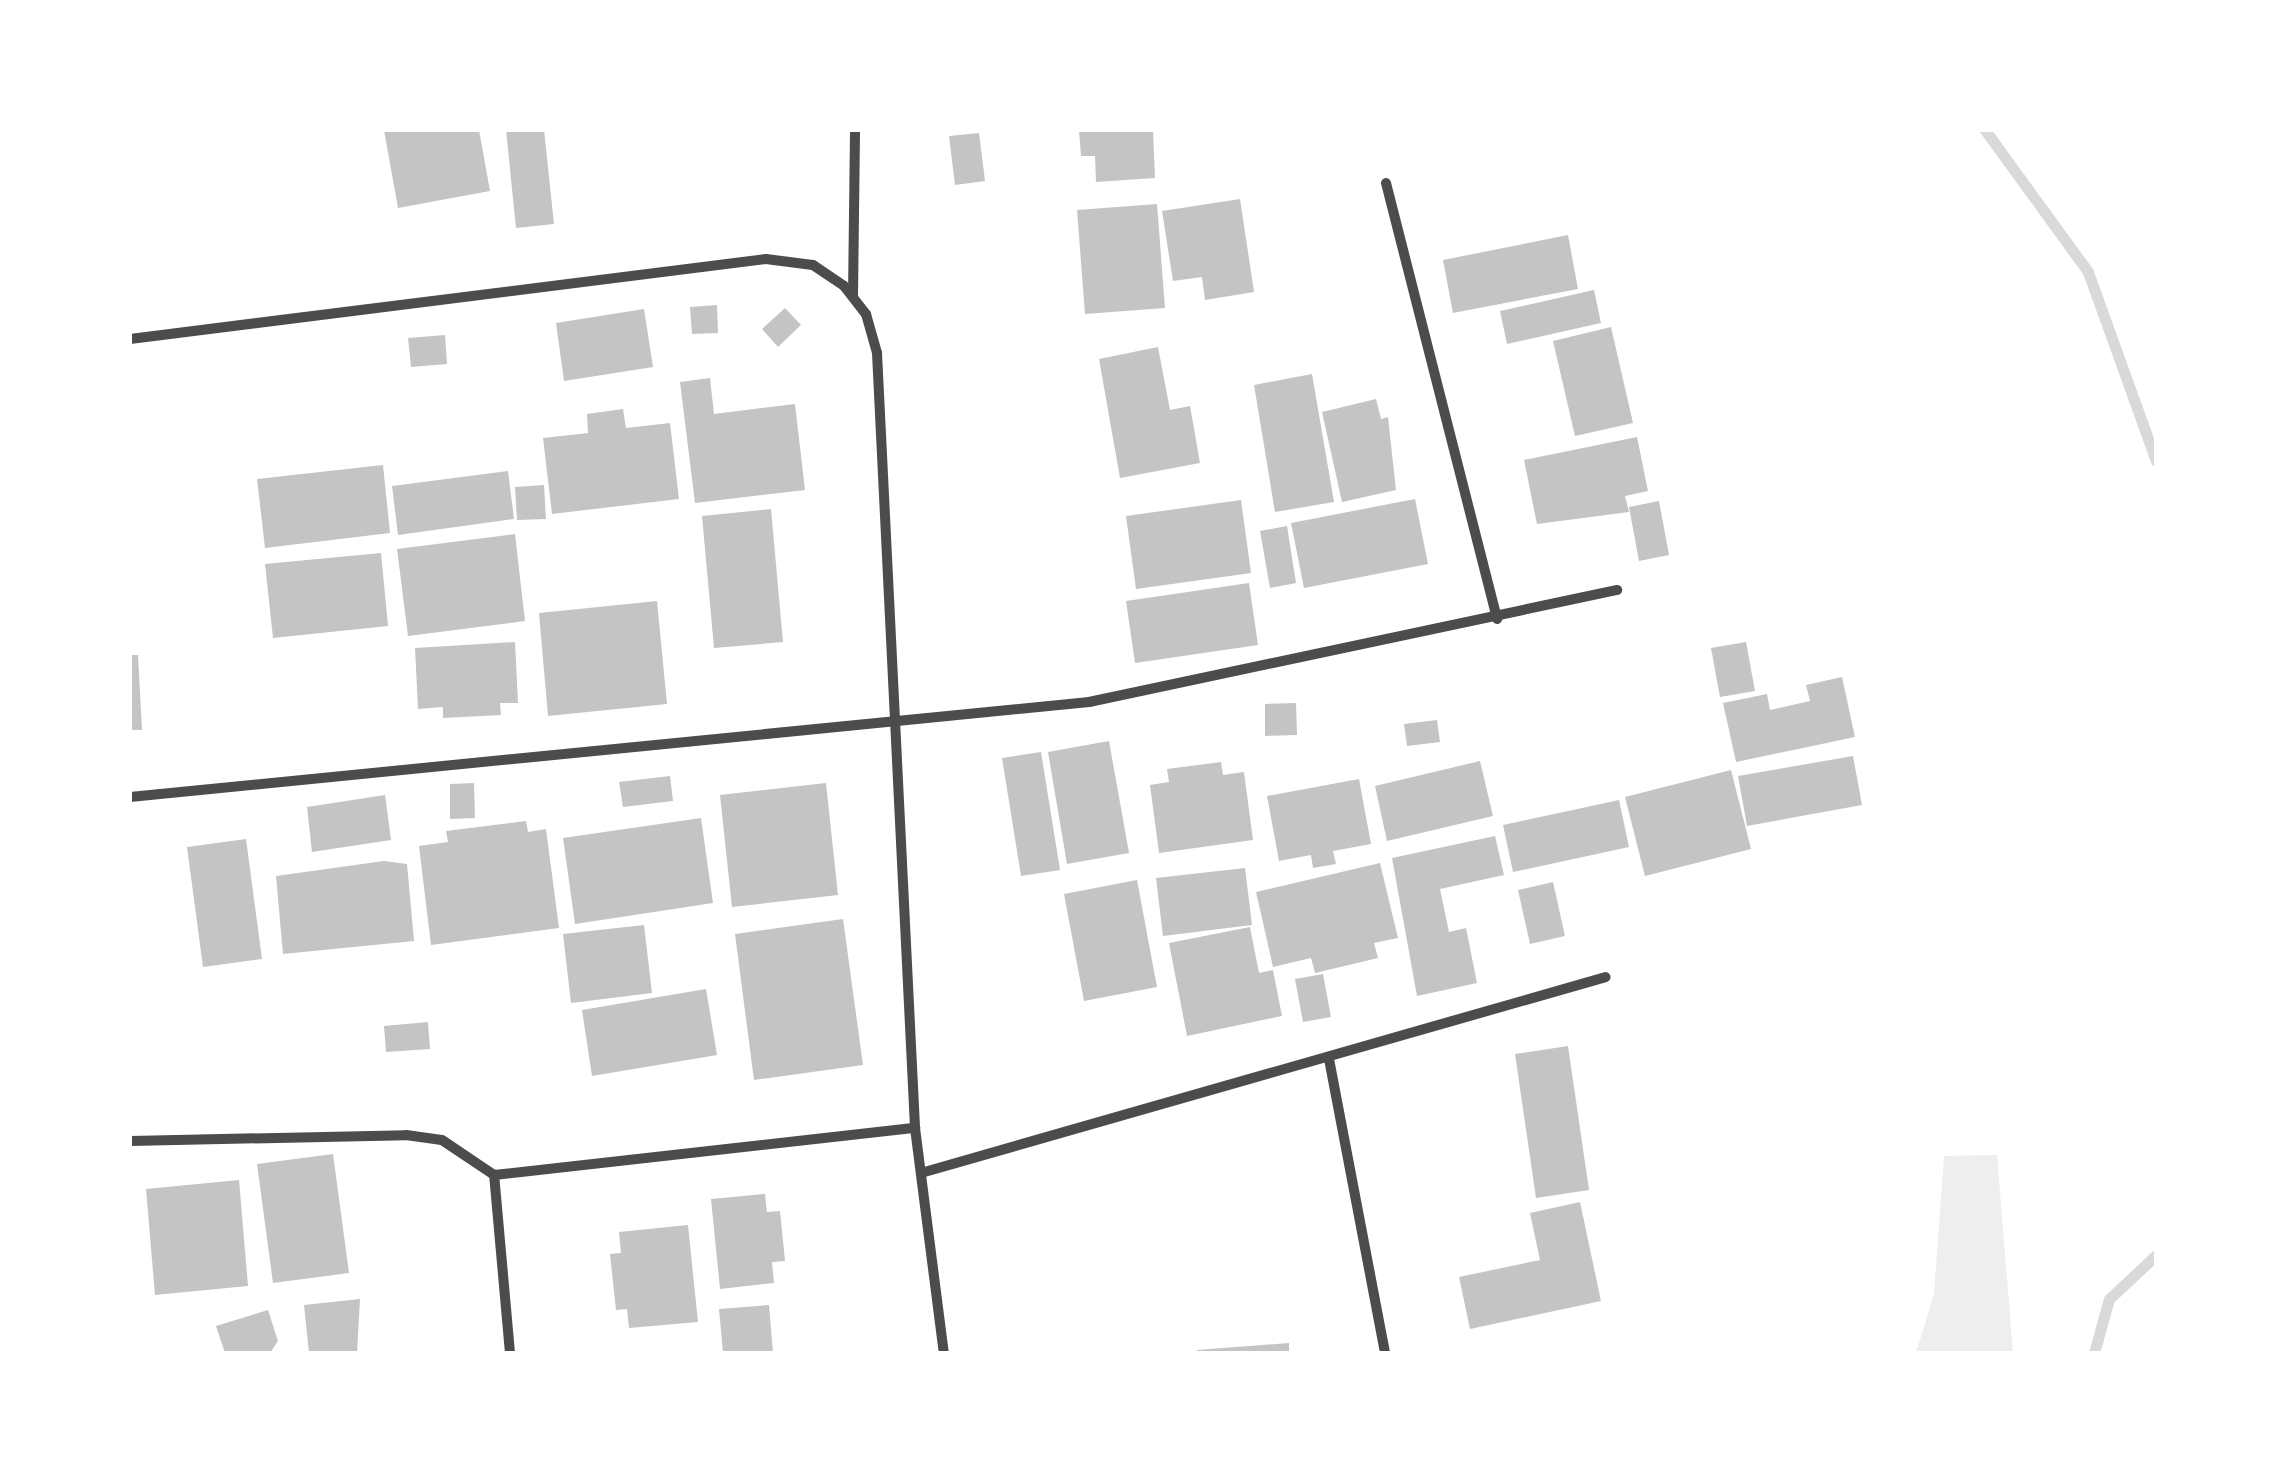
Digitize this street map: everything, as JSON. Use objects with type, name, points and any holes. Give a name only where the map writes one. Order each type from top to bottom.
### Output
[{"type":"street","points":[[855,130],[853,298],[878,353],[890,721],[915,1128],[944,1353]]},
{"type":"street","points":[[1386,183],[1497,619]]},
{"type":"street","points":[[130,339],[766,258],[813,265],[853,298]]},
{"type":"street","points":[[130,797],[890,721],[1239,677],[1617,590]]},
{"type":"street","points":[[921,1173],[1328,1060],[1606,977]]},
{"type":"street","points":[[1328,1060],[1386,1353]]},
{"type":"street","points":[[130,1142],[406,1135],[442,1140],[494,1176],[915,1128]]},
{"type":"street","points":[[494,1176],[510,1353]]},
{"type":"shaded area","points":[[1997,1155],[2013,1353],[1916,1353],[1934,1294],[1944,1156]]},
{"type":"building","points":[[384,130],[479,130],[490,191],[398,208]]},
{"type":"building","points":[[506,130],[544,130],[554,224],[516,228]]},
{"type":"building","points":[[1079,130],[1153,130],[1155,178],[1096,182],[1095,156],[1081,156]]},
{"type":"building","points":[[979,133],[985,181],[955,185],[949,136]]},
{"type":"building","points":[[1240,199],[1254,292],[1205,300],[1202,277],[1173,281],[1162,211]]},
{"type":"building","points":[[1157,204],[1165,308],[1085,314],[1077,210]]},
{"type":"building","points":[[1568,235],[1578,289],[1453,313],[1443,260]]},
{"type":"building","points":[[1594,290],[1601,323],[1507,344],[1500,311]]},
{"type":"building","points":[[717,305],[718,333],[692,334],[690,307]]},
{"type":"building","points":[[785,308],[801,325],[778,347],[762,329]]},
{"type":"building","points":[[644,309],[653,367],[564,381],[556,323]]},
{"type":"building","points":[[1611,327],[1633,423],[1575,436],[1553,341]]},
{"type":"building","points":[[445,335],[447,364],[411,367],[408,338]]},
{"type":"building","points":[[1158,347],[1170,410],[1190,406],[1200,463],[1120,478],[1099,359]]},
{"type":"building","points":[[1312,374],[1334,502],[1275,512],[1254,385]]},
{"type":"building","points":[[710,378],[714,414],[795,404],[805,490],[695,503],[680,382]]},
{"type":"building","points":[[1376,399],[1381,419],[1388,417],[1396,490],[1342,502],[1322,412]]},
{"type":"building","points":[[623,409],[626,428],[670,423],[679,499],[552,514],[543,438],[588,433],[587,414]]},
{"type":"building","points":[[1637,437],[1648,491],[1625,496],[1629,512],[1537,524],[1524,460]]},
{"type":"building","points":[[383,465],[390,533],[265,548],[257,479]]},
{"type":"building","points":[[508,471],[514,519],[398,535],[392,486]]},
{"type":"building","points":[[544,485],[546,519],[517,520],[515,487]]},
{"type":"building","points":[[1415,499],[1428,564],[1304,588],[1291,523]]},
{"type":"building","points":[[1241,500],[1251,573],[1136,589],[1126,516]]},
{"type":"building","points":[[1659,501],[1669,555],[1639,561],[1629,507]]},
{"type":"building","points":[[771,509],[783,642],[714,648],[702,516]]},
{"type":"building","points":[[1287,526],[1296,583],[1270,588],[1260,531]]},
{"type":"building","points":[[515,534],[525,621],[408,636],[397,549]]},
{"type":"building","points":[[381,553],[388,626],[273,638],[265,564]]},
{"type":"building","points":[[1249,583],[1258,645],[1135,663],[1126,601]]},
{"type":"building","points":[[657,601],[667,704],[548,716],[539,613]]},
{"type":"building","points":[[515,642],[518,703],[500,703],[501,715],[443,718],[443,707],[418,709],[415,648]]},
{"type":"building","points":[[1746,642],[1755,691],[1720,697],[1711,648]]},
{"type":"building","points":[[130,655],[138,655],[142,730],[130,730]]},
{"type":"building","points":[[1842,677],[1855,737],[1736,762],[1723,703],[1767,694],[1770,710],[1810,701],[1806,685]]},
{"type":"building","points":[[1296,703],[1297,735],[1265,736],[1265,704]]},
{"type":"building","points":[[1437,720],[1440,742],[1407,746],[1404,724]]},
{"type":"building","points":[[1109,741],[1129,853],[1067,864],[1048,752]]},
{"type":"building","points":[[1041,752],[1060,870],[1021,876],[1002,758]]},
{"type":"building","points":[[1853,756],[1862,805],[1747,826],[1738,776]]},
{"type":"building","points":[[1480,761],[1493,816],[1387,841],[1375,786]]},
{"type":"building","points":[[1221,762],[1223,775],[1244,772],[1253,840],[1159,853],[1150,785],[1169,782],[1167,769]]},
{"type":"building","points":[[1731,770],[1751,849],[1645,876],[1625,797]]},
{"type":"building","points":[[670,776],[673,801],[623,807],[619,782]]},
{"type":"building","points":[[1359,779],[1371,844],[1333,851],[1336,864],[1313,868],[1311,855],[1279,861],[1267,796]]},
{"type":"building","points":[[474,783],[475,818],[450,819],[450,784]]},
{"type":"building","points":[[826,783],[838,895],[732,907],[720,795]]},
{"type":"building","points":[[385,795],[391,840],[312,852],[307,807]]},
{"type":"building","points":[[1619,800],[1629,847],[1513,872],[1503,825]]},
{"type":"building","points":[[701,818],[713,903],[575,924],[563,838]]},
{"type":"building","points":[[526,821],[528,832],[546,829],[559,928],[431,945],[419,846],[448,842],[446,831]]},
{"type":"building","points":[[1495,836],[1504,875],[1440,889],[1449,932],[1466,928],[1477,983],[1417,996],[1392,858]]},
{"type":"building","points":[[246,839],[262,959],[203,967],[187,847]]},
{"type":"building","points":[[384,861],[407,864],[414,941],[283,954],[276,876]]},
{"type":"building","points":[[1380,863],[1398,938],[1374,943],[1378,958],[1315,973],[1311,958],[1273,967],[1256,892]]},
{"type":"building","points":[[1245,868],[1252,925],[1163,936],[1156,878]]},
{"type":"building","points":[[1137,880],[1157,987],[1084,1001],[1064,894]]},
{"type":"building","points":[[1553,882],[1565,936],[1530,944],[1518,890]]},
{"type":"building","points":[[843,919],[863,1065],[754,1080],[735,934]]},
{"type":"building","points":[[644,925],[652,993],[571,1003],[563,934]]},
{"type":"building","points":[[1250,927],[1259,973],[1273,970],[1282,1016],[1187,1036],[1169,943]]},
{"type":"building","points":[[1323,974],[1331,1017],[1303,1022],[1295,979]]},
{"type":"building","points":[[706,989],[717,1055],[592,1076],[582,1010]]},
{"type":"building","points":[[428,1022],[430,1049],[386,1052],[384,1026]]},
{"type":"building","points":[[1568,1046],[1589,1190],[1536,1198],[1515,1054]]},
{"type":"building","points":[[333,1154],[349,1273],[273,1283],[257,1164]]},
{"type":"building","points":[[239,1180],[248,1286],[155,1295],[146,1189]]},
{"type":"building","points":[[765,1194],[767,1212],[780,1211],[785,1261],[772,1262],[774,1283],[720,1289],[711,1199]]},
{"type":"building","points":[[1580,1202],[1601,1301],[1470,1329],[1459,1277],[1540,1260],[1530,1213]]},
{"type":"building","points":[[688,1225],[698,1322],[629,1328],[627,1309],[616,1310],[610,1254],[621,1253],[619,1232]]},
{"type":"building","points":[[360,1299],[357,1353],[309,1353],[304,1305]]},
{"type":"building","points":[[769,1305],[773,1353],[723,1353],[719,1309]]},
{"type":"building","points":[[268,1310],[278,1341],[270,1353],[225,1353],[216,1326]]},
{"type":"building","points":[[1289,1343],[1289,1353],[1197,1353],[1197,1350]]},
{"type":"waterway","points":[[1985,130],[2088,272],[2156,461]]},
{"type":"waterway","points":[[2094,1353],[2109,1299],[2156,1255]]}]
